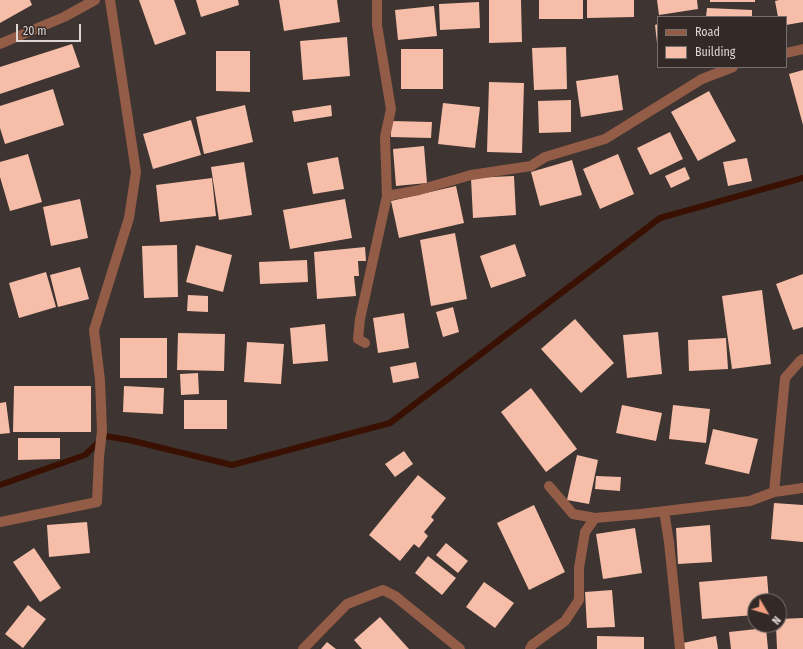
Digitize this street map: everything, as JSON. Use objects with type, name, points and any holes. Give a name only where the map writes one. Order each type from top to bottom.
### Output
[{"type":"street","points":[[0,44],[64,17],[94,0]]},
{"type":"street","points":[[0,522],[97,502],[102,431],[100,380],[94,330],[129,218],[136,172],[110,0]]},
{"type":"street","points":[[365,343],[358,339],[360,319],[387,196],[386,137],[391,109],[377,25],[377,0]]},
{"type":"street","points":[[787,53],[803,49]]},
{"type":"street","points":[[387,196],[419,190],[470,175],[531,166],[545,158],[606,139],[702,78],[730,68]]},
{"type":"street","points":[[774,492],[785,378],[803,359]]},
{"type":"street","points":[[550,486],[573,514],[594,518],[750,501],[774,492],[803,488]]},
{"type":"street","points":[[664,511],[669,542],[680,649]]},
{"type":"street","points":[[530,649],[532,645],[565,621],[579,600],[579,568],[585,532],[594,518]]},
{"type":"street","points":[[303,649],[347,604],[383,590],[395,596],[460,649]]},
{"type":"building","points":[[0,0],[30,0],[32,5],[0,23]]},
{"type":"building","points":[[139,0],[174,0],[186,34],[155,45]]},
{"type":"building","points":[[196,0],[238,0],[239,5],[201,17]]},
{"type":"building","points":[[279,0],[337,0],[340,22],[284,31]]},
{"type":"building","points":[[489,0],[521,0],[522,42],[489,43]]},
{"type":"building","points":[[539,0],[583,0],[583,19],[539,19]]},
{"type":"building","points":[[587,0],[634,0],[634,17],[587,18]]},
{"type":"building","points":[[657,0],[697,0],[698,9],[659,15]]},
{"type":"building","points":[[710,0],[755,0],[755,2],[710,2]]},
{"type":"building","points":[[803,0],[803,22],[787,25],[787,16],[778,16],[775,1]]},
{"type":"building","points":[[479,2],[480,28],[440,30],[439,4]]},
{"type":"building","points":[[434,6],[437,36],[398,40],[395,10]]},
{"type":"building","points":[[707,8],[752,10],[752,16],[706,16]]},
{"type":"building","points":[[657,24],[657,43],[655,25]]},
{"type":"building","points":[[347,37],[350,76],[303,80],[300,41]]},
{"type":"building","points":[[72,44],[80,67],[0,94],[0,67]]},
{"type":"building","points":[[566,47],[567,89],[534,90],[532,48]]},
{"type":"building","points":[[401,49],[443,49],[443,89],[401,89]]},
{"type":"building","points":[[216,51],[250,51],[250,92],[216,91]]},
{"type":"building","points":[[803,70],[803,125],[789,74]]},
{"type":"building","points":[[618,75],[623,110],[581,117],[576,81]]},
{"type":"building","points":[[489,82],[524,83],[522,153],[487,152]]},
{"type":"building","points":[[53,89],[64,125],[5,144],[0,128],[0,106]]},
{"type":"building","points":[[709,91],[736,141],[698,161],[671,112]]},
{"type":"building","points":[[571,100],[571,132],[539,133],[538,101]]},
{"type":"building","points":[[443,103],[480,107],[475,148],[438,144]]},
{"type":"building","points":[[245,105],[253,142],[204,154],[196,117]]},
{"type":"building","points":[[331,105],[332,116],[294,122],[292,111]]},
{"type":"building","points":[[191,120],[201,155],[153,169],[143,134]]},
{"type":"building","points":[[391,121],[432,122],[431,138],[391,137]]},
{"type":"building","points":[[670,132],[683,159],[650,175],[637,148]]},
{"type":"building","points":[[424,146],[427,183],[396,186],[393,149]]},
{"type":"building","points":[[28,154],[42,202],[10,211],[0,177],[0,162]]},
{"type":"building","points":[[618,154],[634,194],[600,209],[583,169]]},
{"type":"building","points":[[338,157],[344,189],[313,194],[307,163]]},
{"type":"building","points":[[747,158],[752,181],[728,186],[723,162]]},
{"type":"building","points":[[572,160],[582,195],[540,206],[531,172]]},
{"type":"building","points":[[244,162],[252,215],[219,220],[211,167]]},
{"type":"building","points":[[685,167],[690,179],[671,188],[665,176]]},
{"type":"building","points":[[514,176],[516,215],[473,218],[471,178]]},
{"type":"building","points":[[212,178],[216,216],[160,222],[156,185]]},
{"type":"building","points":[[456,186],[464,223],[399,238],[391,201]]},
{"type":"building","points":[[80,199],[88,238],[51,246],[43,207]]},
{"type":"building","points":[[345,199],[352,238],[290,249],[283,210]]},
{"type":"building","points":[[455,233],[467,299],[431,306],[420,240]]},
{"type":"building","points":[[515,244],[526,276],[491,288],[480,256]]},
{"type":"building","points":[[177,245],[178,297],[144,298],[142,246]]},
{"type":"building","points":[[196,245],[232,255],[223,292],[186,282]]},
{"type":"building","points":[[365,247],[366,261],[358,261],[359,276],[354,276],[356,296],[317,299],[314,252]]},
{"type":"building","points":[[307,260],[308,282],[260,284],[259,262]]},
{"type":"building","points":[[80,267],[89,299],[58,307],[50,275]]},
{"type":"building","points":[[46,272],[56,307],[19,318],[9,283]]},
{"type":"building","points":[[803,274],[803,327],[793,330],[776,284]]},
{"type":"building","points":[[762,290],[771,364],[732,369],[722,296]]},
{"type":"building","points":[[188,295],[208,296],[208,312],[187,311]]},
{"type":"building","points":[[453,307],[459,332],[443,337],[436,312]]},
{"type":"building","points":[[404,313],[409,348],[378,353],[373,318]]},
{"type":"building","points":[[575,319],[614,363],[581,393],[541,349]]},
{"type":"building","points":[[325,324],[328,361],[293,364],[290,328]]},
{"type":"building","points":[[658,332],[662,374],[627,378],[623,335]]},
{"type":"building","points":[[178,333],[225,334],[224,371],[177,370]]},
{"type":"building","points":[[120,338],[167,338],[167,378],[120,378]]},
{"type":"building","points":[[726,338],[728,369],[689,371],[688,340]]},
{"type":"building","points":[[247,342],[284,344],[281,384],[244,382]]},
{"type":"building","points":[[416,362],[419,378],[393,383],[390,367]]},
{"type":"building","points":[[198,373],[199,394],[181,395],[180,374]]},
{"type":"building","points":[[14,386],[91,386],[91,432],[13,432]]},
{"type":"building","points":[[124,386],[164,388],[163,414],[123,412]]},
{"type":"building","points":[[531,388],[577,449],[546,472],[501,412]]},
{"type":"building","points":[[184,400],[227,400],[227,429],[184,429]]},
{"type":"building","points":[[6,402],[10,433],[0,434],[0,403]]},
{"type":"building","points":[[622,405],[662,413],[656,441],[616,433]]},
{"type":"building","points":[[673,405],[710,409],[706,443],[669,439]]},
{"type":"building","points":[[713,429],[758,439],[749,474],[705,464]]},
{"type":"building","points":[[18,438],[60,438],[60,459],[18,460]]},
{"type":"building","points":[[404,451],[413,464],[395,477],[385,464]]},
{"type":"building","points":[[577,455],[598,460],[589,504],[567,500]]},
{"type":"building","points":[[418,475],[446,498],[431,517],[434,520],[424,532],[428,536],[419,548],[414,544],[400,561],[369,535]]},
{"type":"building","points":[[596,476],[621,477],[620,491],[595,489]]},
{"type":"building","points":[[774,503],[803,505],[803,542],[771,539]]},
{"type":"building","points":[[534,505],[565,572],[529,590],[497,523]]},
{"type":"building","points":[[87,522],[90,553],[49,557],[47,525]]},
{"type":"building","points":[[710,525],[712,562],[678,564],[676,528]]},
{"type":"building","points":[[635,528],[642,573],[603,579],[596,534]]},
{"type":"building","points":[[446,543],[468,561],[458,573],[436,555]]},
{"type":"building","points":[[34,548],[61,588],[40,602],[13,562]]},
{"type":"building","points":[[428,556],[456,578],[442,595],[415,573]]},
{"type":"building","points":[[767,576],[768,593],[747,593],[747,616],[702,619],[699,582]]},
{"type":"building","points":[[484,582],[514,603],[495,628],[466,607]]},
{"type":"building","points":[[612,590],[615,627],[587,628],[585,592]]},
{"type":"building","points":[[28,605],[46,619],[23,648],[5,634]]},
{"type":"building","points":[[380,617],[409,649],[362,649],[354,640]]},
{"type":"building","points":[[803,618],[803,649],[777,649],[776,633],[787,633],[787,619]]},
{"type":"building","points":[[747,630],[747,633],[766,633],[768,649],[731,649],[729,632]]},
{"type":"building","points":[[597,636],[644,637],[644,649],[597,649]]},
{"type":"building","points":[[716,636],[718,649],[684,649],[683,643]]},
{"type":"building","points":[[327,642],[336,649],[321,649]]},
{"type":"waterway","points":[[0,485],[85,455],[105,436],[129,440],[232,465],[390,423],[660,218],[803,178]]}]
